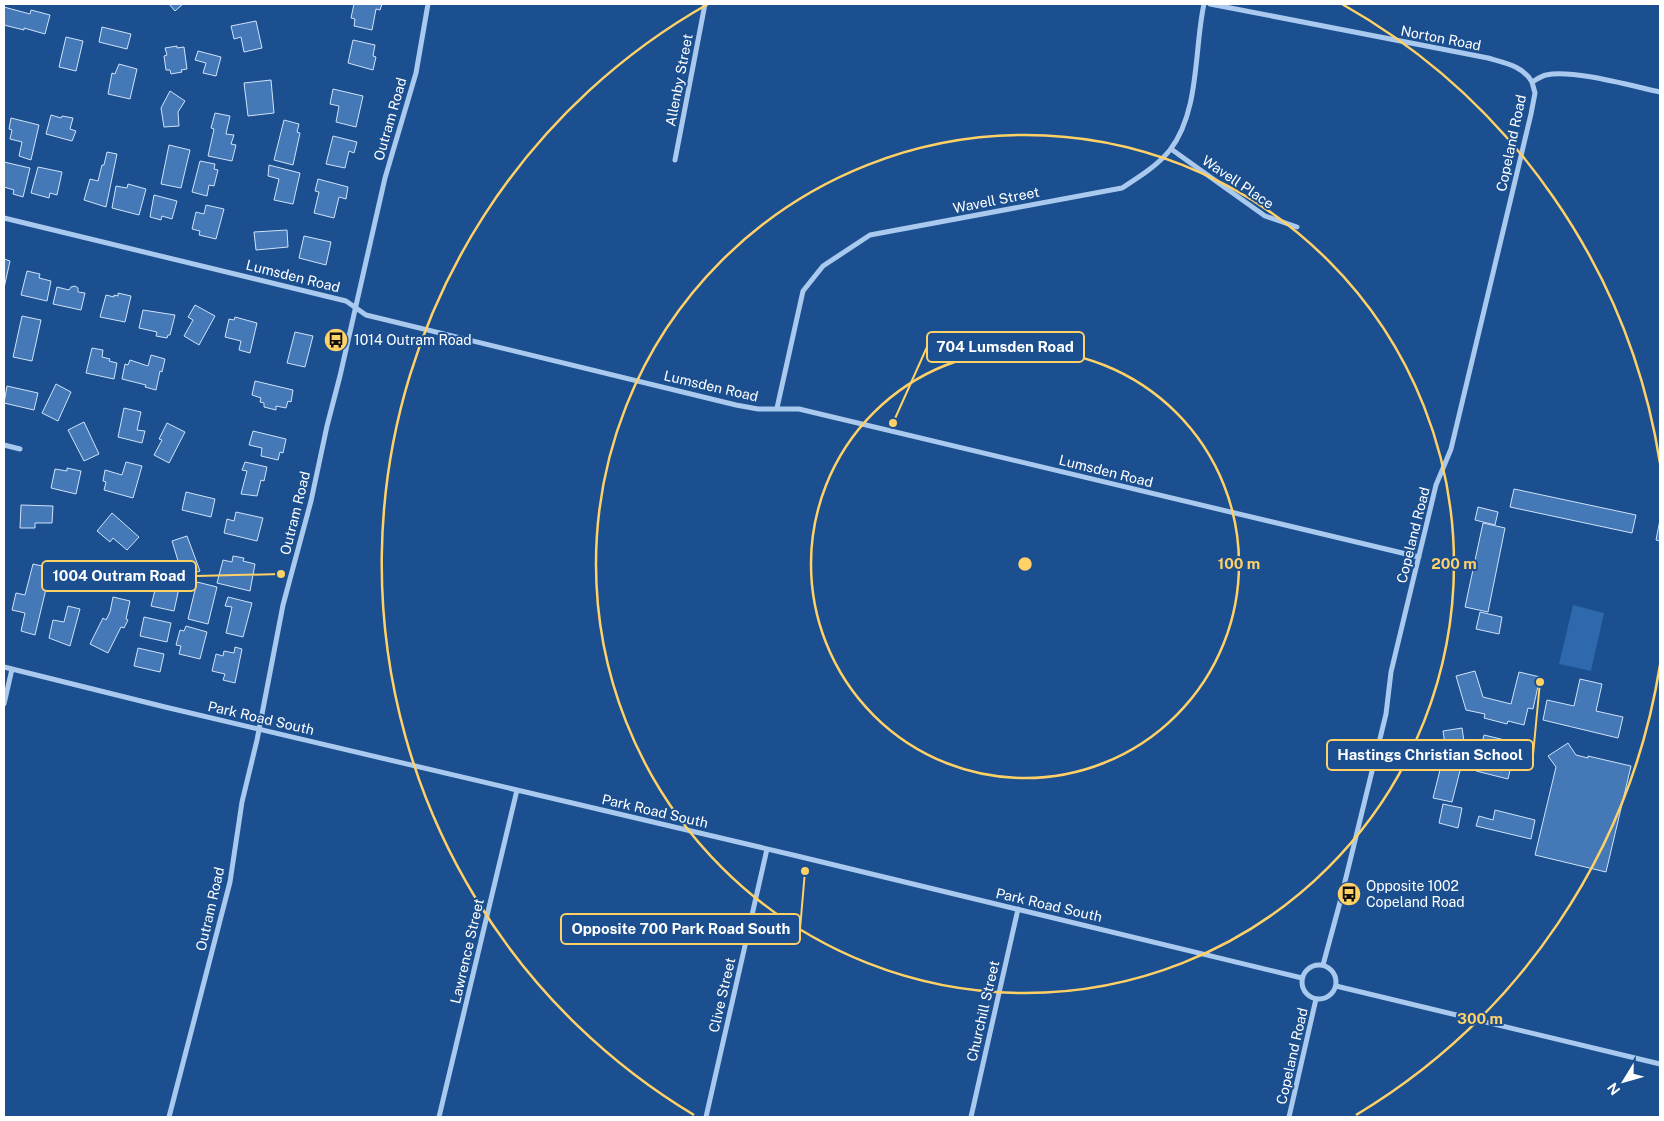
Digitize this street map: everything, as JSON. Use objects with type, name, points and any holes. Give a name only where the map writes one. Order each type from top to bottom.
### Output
[{"type":"street","name":"Outram Road","points":[[169,1117],[230,882],[242,802],[259,728],[283,605],[312,501],[327,426],[385,178],[416,73],[428,4]]},
{"type":"street","name":"Allenby Street","points":[[675,160],[705,4]]},
{"type":"street","name":"Wavell Street","points":[[777,408],[803,291],[823,266],[870,235],[1122,188],[1140,177],[1158,162],[1170,149],[1182,126],[1190,104],[1204,4]]},
{"type":"street","name":"Norton Road","points":[[1210,4],[1488,58],[1510,64],[1528,75],[1532,82]]},
{"type":"street","points":[[1532,82],[1545,75],[1562,74],[1583,76],[1660,92]]},
{"type":"street","name":"Copeland Road","points":[[1323,965],[1386,714],[1391,672],[1436,485],[1451,449],[1529,124],[1535,93],[1532,82]]},
{"type":"street","name":"Wavell Place","points":[[1170,149],[1265,216],[1297,227]]},
{"type":"street","name":"Lumsden Road","points":[[4,218],[346,301],[366,315],[736,405],[758,409],[799,409],[1419,557]]},
{"type":"street","points":[[4,445],[20,450]]},
{"type":"street","name":"Park Road South","points":[[4,667],[1302,978]]},
{"type":"street","points":[[4,704],[12,669]]},
{"type":"street","name":"Lawrence Street","points":[[439,1117],[517,790]]},
{"type":"street","name":"Clive Street","points":[[706,1117],[767,850]]},
{"type":"street","name":"Churchill Street","points":[[971,1117],[1018,910]]},
{"type":"street","points":[[1323,965],[1332,971],[1336,980],[1336,986],[1331,995],[1316,1000],[1306,994],[1301,984],[1302,978],[1304,972],[1310,967],[1323,965]]},
{"type":"street","points":[[1336,986],[1660,1064]]},
{"type":"street","name":"Copeland Road","points":[[1290,1117],[1316,1000]]},
{"type":"shaded area","points":[[1573,605],[1604,613],[1591,671],[1559,664]]},
{"type":"building","points":[[169,4],[183,4],[175,11]]},
{"type":"building","points":[[354,4],[382,4],[380,10],[376,9],[372,30],[354,26],[355,19],[351,18]]},
{"type":"building","points":[[4,7],[30,14],[31,10],[50,15],[45,34],[4,25]]},
{"type":"building","points":[[256,21],[262,48],[244,52],[241,37],[234,39],[231,26]]},
{"type":"building","points":[[102,27],[131,34],[127,49],[99,42]]},
{"type":"building","points":[[66,37],[83,41],[76,71],[59,67]]},
{"type":"building","points":[[353,40],[375,45],[373,56],[376,57],[373,70],[348,63]]},
{"type":"building","points":[[177,46],[177,48],[184,47],[187,69],[171,74],[170,70],[166,70],[164,56],[167,55],[165,48]]},
{"type":"building","points":[[198,51],[221,57],[216,76],[203,73],[206,63],[195,60]]},
{"type":"building","points":[[119,64],[137,69],[130,99],[108,94],[112,73],[115,74]]},
{"type":"building","points":[[271,80],[274,113],[248,116],[244,83]]},
{"type":"building","points":[[333,89],[363,96],[356,127],[336,122],[339,106],[330,104]]},
{"type":"building","points":[[170,91],[185,101],[178,112],[179,126],[164,127],[161,108]]},
{"type":"building","points":[[215,113],[230,116],[226,134],[234,135],[231,144],[236,145],[232,161],[208,156],[214,129],[211,128]]},
{"type":"building","points":[[51,115],[61,118],[62,116],[73,118],[70,129],[76,131],[72,141],[46,134]]},
{"type":"building","points":[[11,118],[39,125],[31,160],[19,156],[22,142],[10,139],[12,130],[9,129]]},
{"type":"building","points":[[284,120],[299,124],[297,132],[300,133],[293,165],[274,160]]},
{"type":"building","points":[[333,136],[357,142],[354,153],[349,151],[345,168],[326,164]]},
{"type":"building","points":[[169,145],[190,150],[181,188],[161,184]]},
{"type":"building","points":[[107,152],[117,154],[106,207],[84,200],[90,179],[98,181]]},
{"type":"building","points":[[200,161],[215,164],[214,169],[218,170],[214,186],[209,185],[207,196],[192,192]]},
{"type":"building","points":[[4,162],[30,168],[23,197],[13,194],[14,190],[4,187]]},
{"type":"building","points":[[269,165],[300,173],[293,204],[274,200],[279,179],[268,176]]},
{"type":"building","points":[[38,167],[62,172],[57,195],[50,193],[49,198],[31,193]]},
{"type":"building","points":[[318,179],[348,187],[346,199],[339,197],[334,218],[314,213],[319,192],[315,191]]},
{"type":"building","points":[[128,184],[146,189],[139,215],[112,208],[116,186],[127,188]]},
{"type":"building","points":[[154,195],[177,201],[172,219],[162,216],[161,220],[150,217]]},
{"type":"building","points":[[206,205],[224,209],[216,239],[199,235],[200,231],[192,229],[196,212],[204,214]]},
{"type":"building","points":[[287,230],[288,247],[256,250],[254,232]]},
{"type":"building","points":[[304,236],[331,242],[326,265],[299,258]]},
{"type":"building","points":[[4,259],[10,261],[4,288]]},
{"type":"building","points":[[27,271],[40,274],[39,278],[51,281],[47,301],[21,295]]},
{"type":"building","points":[[75,286],[78,288],[78,292],[85,293],[81,310],[53,304],[57,287],[69,290]]},
{"type":"building","points":[[118,293],[131,296],[125,322],[100,317],[106,295],[114,297],[114,295],[118,296]]},
{"type":"building","points":[[195,305],[215,316],[199,345],[184,336],[193,320],[188,317]]},
{"type":"building","points":[[143,310],[175,315],[170,335],[167,338],[156,336],[157,332],[139,328]]},
{"type":"building","points":[[22,316],[41,320],[32,361],[13,357]]},
{"type":"building","points":[[235,317],[257,323],[250,353],[239,350],[241,341],[225,337],[229,319],[234,320]]},
{"type":"building","points":[[295,332],[313,336],[305,367],[287,363]]},
{"type":"building","points":[[92,348],[103,350],[102,357],[117,363],[114,379],[86,373]]},
{"type":"building","points":[[151,355],[165,359],[156,390],[145,387],[146,385],[122,379],[125,364],[128,365],[130,360],[148,366]]},
{"type":"building","points":[[255,381],[293,390],[291,402],[288,401],[286,408],[276,406],[276,410],[264,407],[264,403],[260,402],[261,398],[252,395]]},
{"type":"building","points":[[56,384],[71,392],[58,421],[42,413]]},
{"type":"building","points":[[7,386],[38,393],[34,410],[4,403]]},
{"type":"building","points":[[124,408],[141,412],[137,430],[145,431],[142,443],[118,437]]},
{"type":"building","points":[[84,422],[99,454],[84,461],[68,430]]},
{"type":"building","points":[[167,423],[185,432],[169,463],[154,455],[162,440],[159,439]]},
{"type":"building","points":[[253,431],[286,439],[283,453],[280,452],[278,460],[261,456],[262,448],[249,445]]},
{"type":"building","points":[[126,462],[142,466],[133,498],[104,490],[106,482],[103,481],[105,470],[122,475]]},
{"type":"building","points":[[245,462],[267,467],[264,481],[261,480],[257,496],[241,494],[247,471],[242,470]]},
{"type":"building","points":[[67,468],[81,471],[76,494],[51,488],[55,469],[67,471]]},
{"type":"building","points":[[1514,489],[1636,515],[1632,533],[1510,507]]},
{"type":"building","points":[[186,492],[215,499],[211,517],[182,510]]},
{"type":"building","points":[[21,505],[53,506],[52,523],[35,523],[35,528],[20,528]]},
{"type":"building","points":[[1478,507],[1498,512],[1495,525],[1475,520]]},
{"type":"building","points":[[236,512],[263,518],[257,541],[224,533],[227,519],[234,521]]},
{"type":"building","points":[[112,513],[139,537],[127,550],[113,538],[110,542],[97,531]]},
{"type":"building","points":[[1660,520],[1660,541],[1656,540]]},
{"type":"building","points":[[1483,523],[1505,528],[1488,612],[1465,607]]},
{"type":"building","points":[[187,536],[200,571],[183,577],[172,541]]},
{"type":"building","points":[[233,556],[244,558],[243,561],[255,564],[250,591],[217,583],[223,560],[232,562]]},
{"type":"building","points":[[33,564],[51,568],[35,635],[21,631],[25,613],[12,610],[16,593],[25,595]]},
{"type":"building","points":[[157,582],[179,588],[174,611],[151,606]]},
{"type":"building","points":[[197,582],[217,587],[208,624],[188,619]]},
{"type":"building","points":[[113,597],[130,601],[126,619],[128,620],[124,628],[121,627],[108,653],[90,644],[103,618],[106,620],[110,612]]},
{"type":"building","points":[[228,597],[252,603],[243,637],[226,633],[232,607],[225,606]]},
{"type":"building","points":[[68,606],[80,609],[70,646],[49,638],[53,620],[64,622]]},
{"type":"building","points":[[1480,612],[1502,617],[1499,634],[1476,629]]},
{"type":"building","points":[[144,617],[171,623],[167,642],[140,636]]},
{"type":"building","points":[[186,626],[207,632],[200,659],[179,654],[181,646],[176,645],[180,630],[184,631]]},
{"type":"building","points":[[235,647],[242,649],[235,683],[223,680],[225,674],[212,671],[216,654],[223,656],[224,651],[234,653]]},
{"type":"building","points":[[138,648],[164,654],[160,672],[134,666]]},
{"type":"building","points":[[1475,671],[1483,697],[1511,704],[1519,672],[1540,677],[1533,709],[1528,708],[1524,725],[1508,721],[1507,724],[1484,718],[1485,714],[1466,710],[1456,676]]},
{"type":"building","points":[[1580,679],[1602,684],[1596,711],[1623,717],[1618,738],[1543,720],[1547,700],[1574,706]]},
{"type":"building","points":[[1462,728],[1465,748],[1446,751],[1443,731]]},
{"type":"building","points":[[1484,735],[1509,741],[1505,756],[1480,750]]},
{"type":"building","points":[[1568,743],[1576,755],[1631,766],[1606,872],[1535,855],[1556,767],[1548,756]]},
{"type":"building","points":[[1444,754],[1463,759],[1452,802],[1433,798]]},
{"type":"building","points":[[1480,754],[1512,762],[1508,779],[1476,771]]},
{"type":"building","points":[[1443,804],[1462,808],[1458,828],[1439,823]]},
{"type":"building","points":[[1495,810],[1535,820],[1531,839],[1476,826],[1479,816],[1493,820]]},
{"type":"place","name":"1014 Outram Road","points":[[336,340]]},
{"type":"place","name":"704 Lumsden Road","points":[[893,423]]},
{"type":"place","name":"1004 Outram Road","points":[[281,574]]},
{"type":"place","name":"Hastings Christian School","points":[[1540,682]]},
{"type":"place","name":"Opposite 700 Park Road South","points":[[805,871]]},
{"type":"place","name":"Opposite 1002 Copeland Road","points":[[1349,894]]}]
